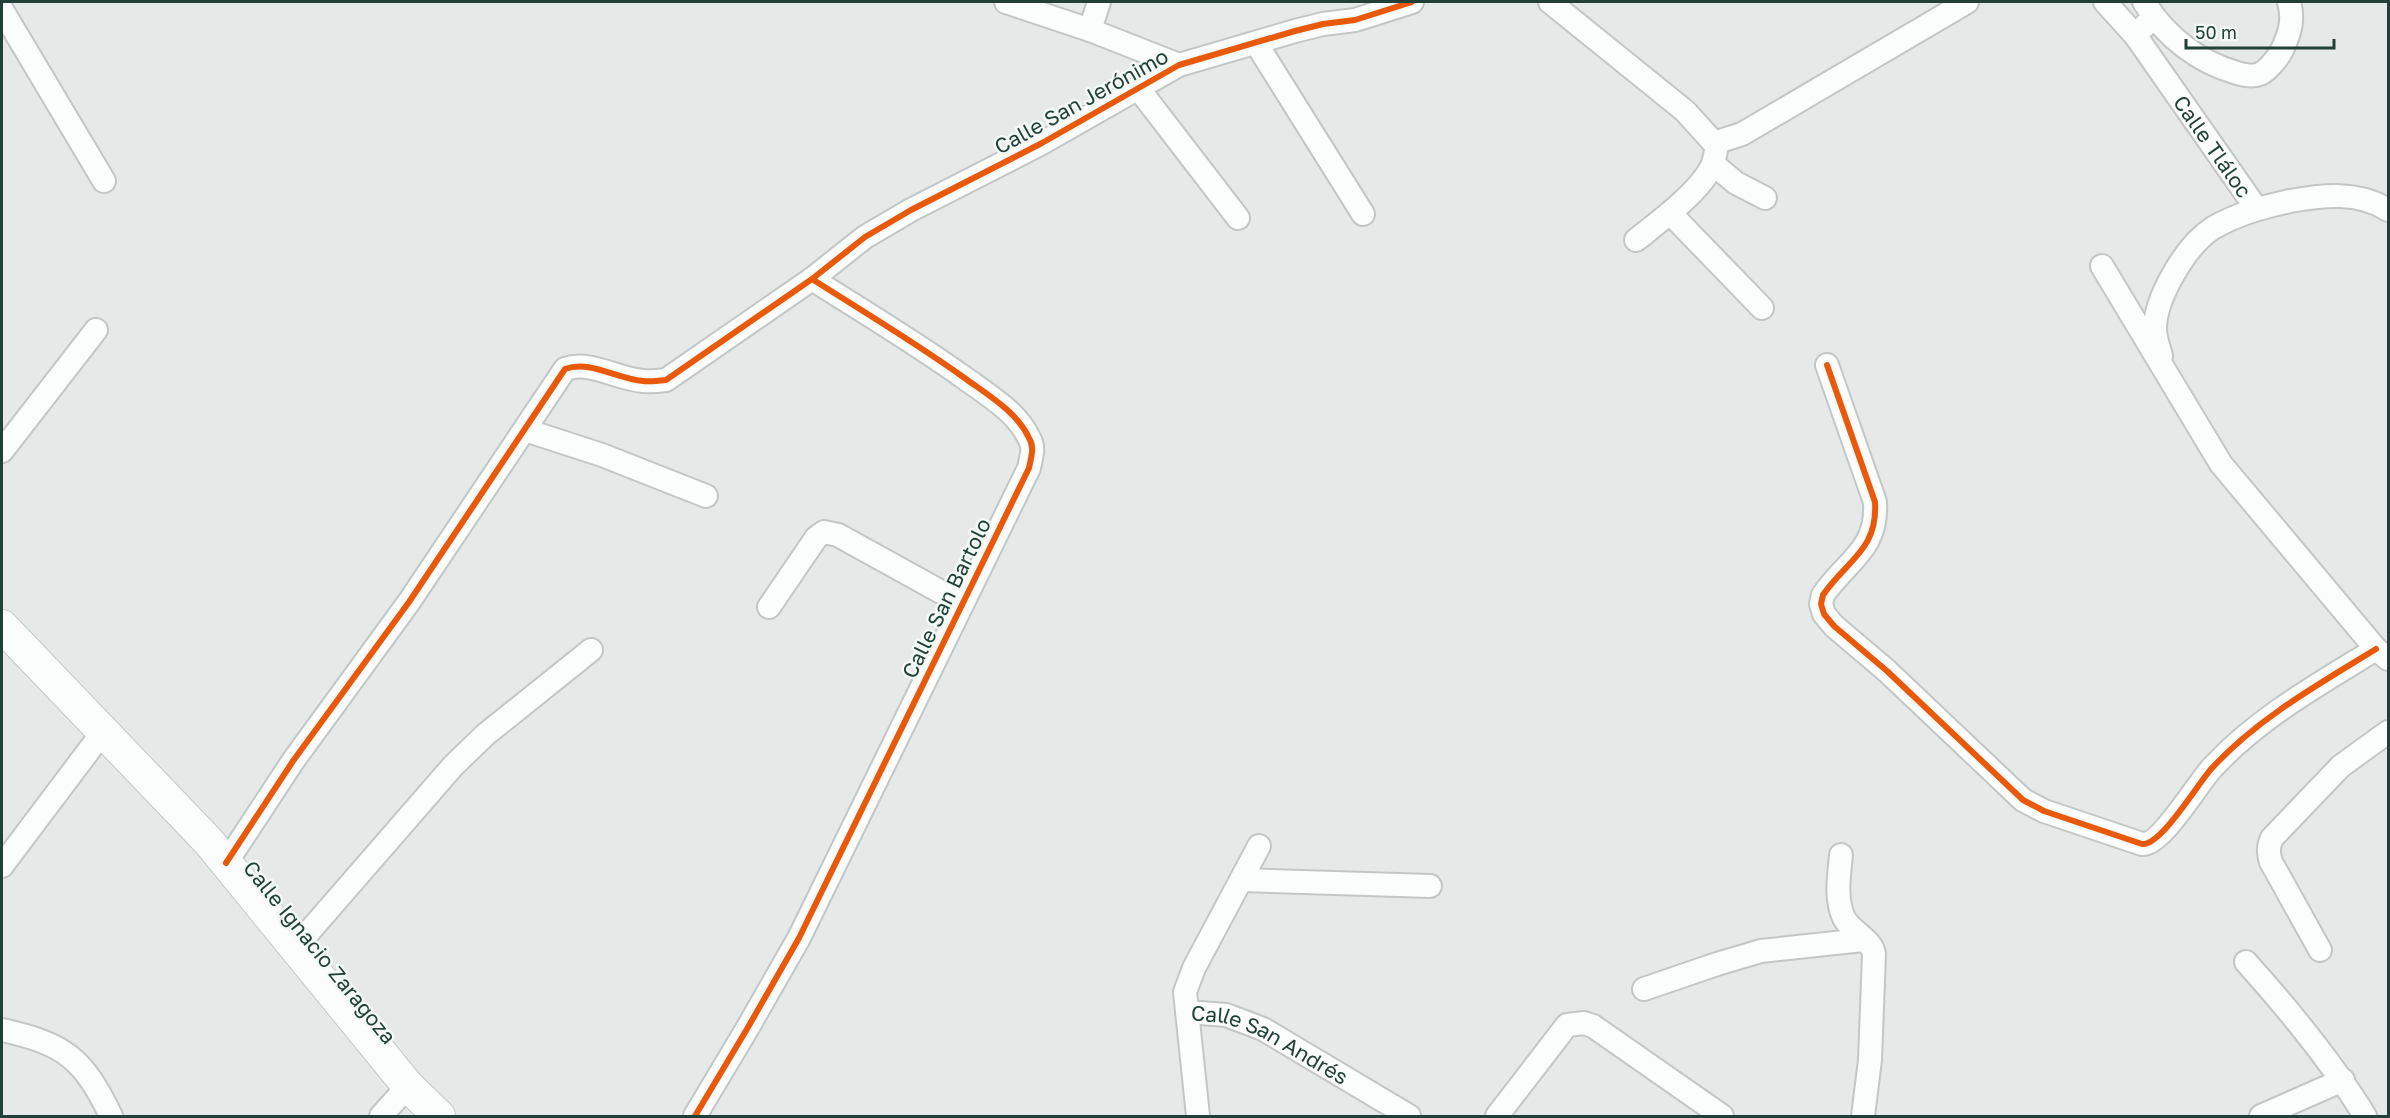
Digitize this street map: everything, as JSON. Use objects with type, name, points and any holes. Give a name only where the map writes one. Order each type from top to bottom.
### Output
[{"type":"street","points":[[1006,2],[1090,30],[1179,65]]},
{"type":"street","points":[[1090,30],[1099,2]]},
{"type":"street","name":"Calle San Jerónimo","points":[[812,279],[865,237],[911,210],[1042,143],[1179,65],[1323,24],[1355,20],[1412,2]]},
{"type":"street","points":[[1550,2],[1685,111],[1736,183],[1765,198]]},
{"type":"street","points":[[1636,240],[1670,213],[1708,174],[1714,154],[1742,134],[1967,2]]},
{"type":"street","name":"Calle Tláloc","points":[[2105,2],[2135,35],[2256,208],[2211,229],[2184,255],[2164,293],[2155,329],[2166,375]]},
{"type":"street","points":[[2135,35],[2149,9],[2176,40],[2208,62],[2246,75],[2259,74],[2280,53],[2288,36],[2293,17],[2289,2]]},
{"type":"street","points":[[2,10],[104,181]]},
{"type":"street","points":[[1256,43],[1363,214]]},
{"type":"street","points":[[1138,88],[1238,218]]},
{"type":"street","points":[[2256,208],[2332,196],[2355,197],[2372,201],[2388,210]]},
{"type":"street","points":[[1670,213],[1762,308]]},
{"type":"street","points":[[1827,365],[1875,502],[1876,518],[1866,545],[1822,595],[1821,604],[1824,614],[1834,626],[1887,671],[2023,800],[2044,811],[2142,844],[2152,843],[2226,753],[2269,717],[2382,654],[2221,464],[2102,266]]},
{"type":"street","points":[[226,863],[293,761],[409,602],[565,369],[585,366],[641,381],[666,380],[812,279]]},
{"type":"street","name":"Calle San Bartolo","points":[[694,1116],[799,938],[1029,468],[1033,450],[1030,439],[1005,408],[935,357],[812,279]]},
{"type":"street","points":[[2,451],[96,330]]},
{"type":"street","points":[[525,430],[602,455],[706,496]]},
{"type":"street","points":[[769,606],[816,538],[824,532],[838,534],[961,603]]},
{"type":"street","name":"Calle Ignacio Zaragoza","points":[[2,626],[102,733],[209,842],[408,1086],[439,1116]]},
{"type":"street","points":[[294,949],[453,766],[485,735],[591,650]]},
{"type":"street","points":[[2320,950],[2271,862],[2267,852],[2268,845],[2272,838],[2342,766],[2388,732]]},
{"type":"street","points":[[2,865],[102,733]]},
{"type":"street","points":[[1187,1012],[1185,992],[1189,978],[1259,846]]},
{"type":"street","points":[[1841,855],[1839,903],[1844,918],[1863,940],[1870,944],[1874,954],[1870,1060],[1863,1116]]},
{"type":"street","points":[[1242,880],[1430,886]]},
{"type":"street","points":[[1644,990],[1716,964],[1761,951],[1863,940]]},
{"type":"street","points":[[2246,962],[2343,1080],[2365,1116]]},
{"type":"street","name":"Calle San Andrés","points":[[1198,1116],[1187,1012],[1226,1015],[1263,1029],[1409,1116]]},
{"type":"street","points":[[1497,1116],[1567,1025],[1574,1023],[1593,1026],[1722,1116]]},
{"type":"street","points":[[2,1030],[46,1043],[67,1053],[82,1067],[97,1087],[111,1116]]},
{"type":"street","points":[[2261,1116],[2343,1080]]},
{"type":"street","points":[[381,1116],[408,1086]]},
{"type":"cycle path","points":[[226,863],[293,761],[409,602],[565,369],[594,368],[633,380],[666,380],[812,279],[865,237],[911,210],[1042,143],[1179,65],[1295,31],[1323,24],[1355,20],[1412,2]]},
{"type":"cycle path","points":[[695,1116],[799,938],[1029,468],[1032,453],[1031,442],[1010,412],[928,353],[812,279]]},
{"type":"cycle path","points":[[1827,365],[1875,502],[1875,518],[1872,532],[1866,543],[1823,595],[1821,604],[1824,614],[1834,626],[1887,671],[2023,800],[2044,811],[2142,844],[2150,842],[2169,825],[2212,768],[2249,733],[2290,703],[2376,649]]}]
